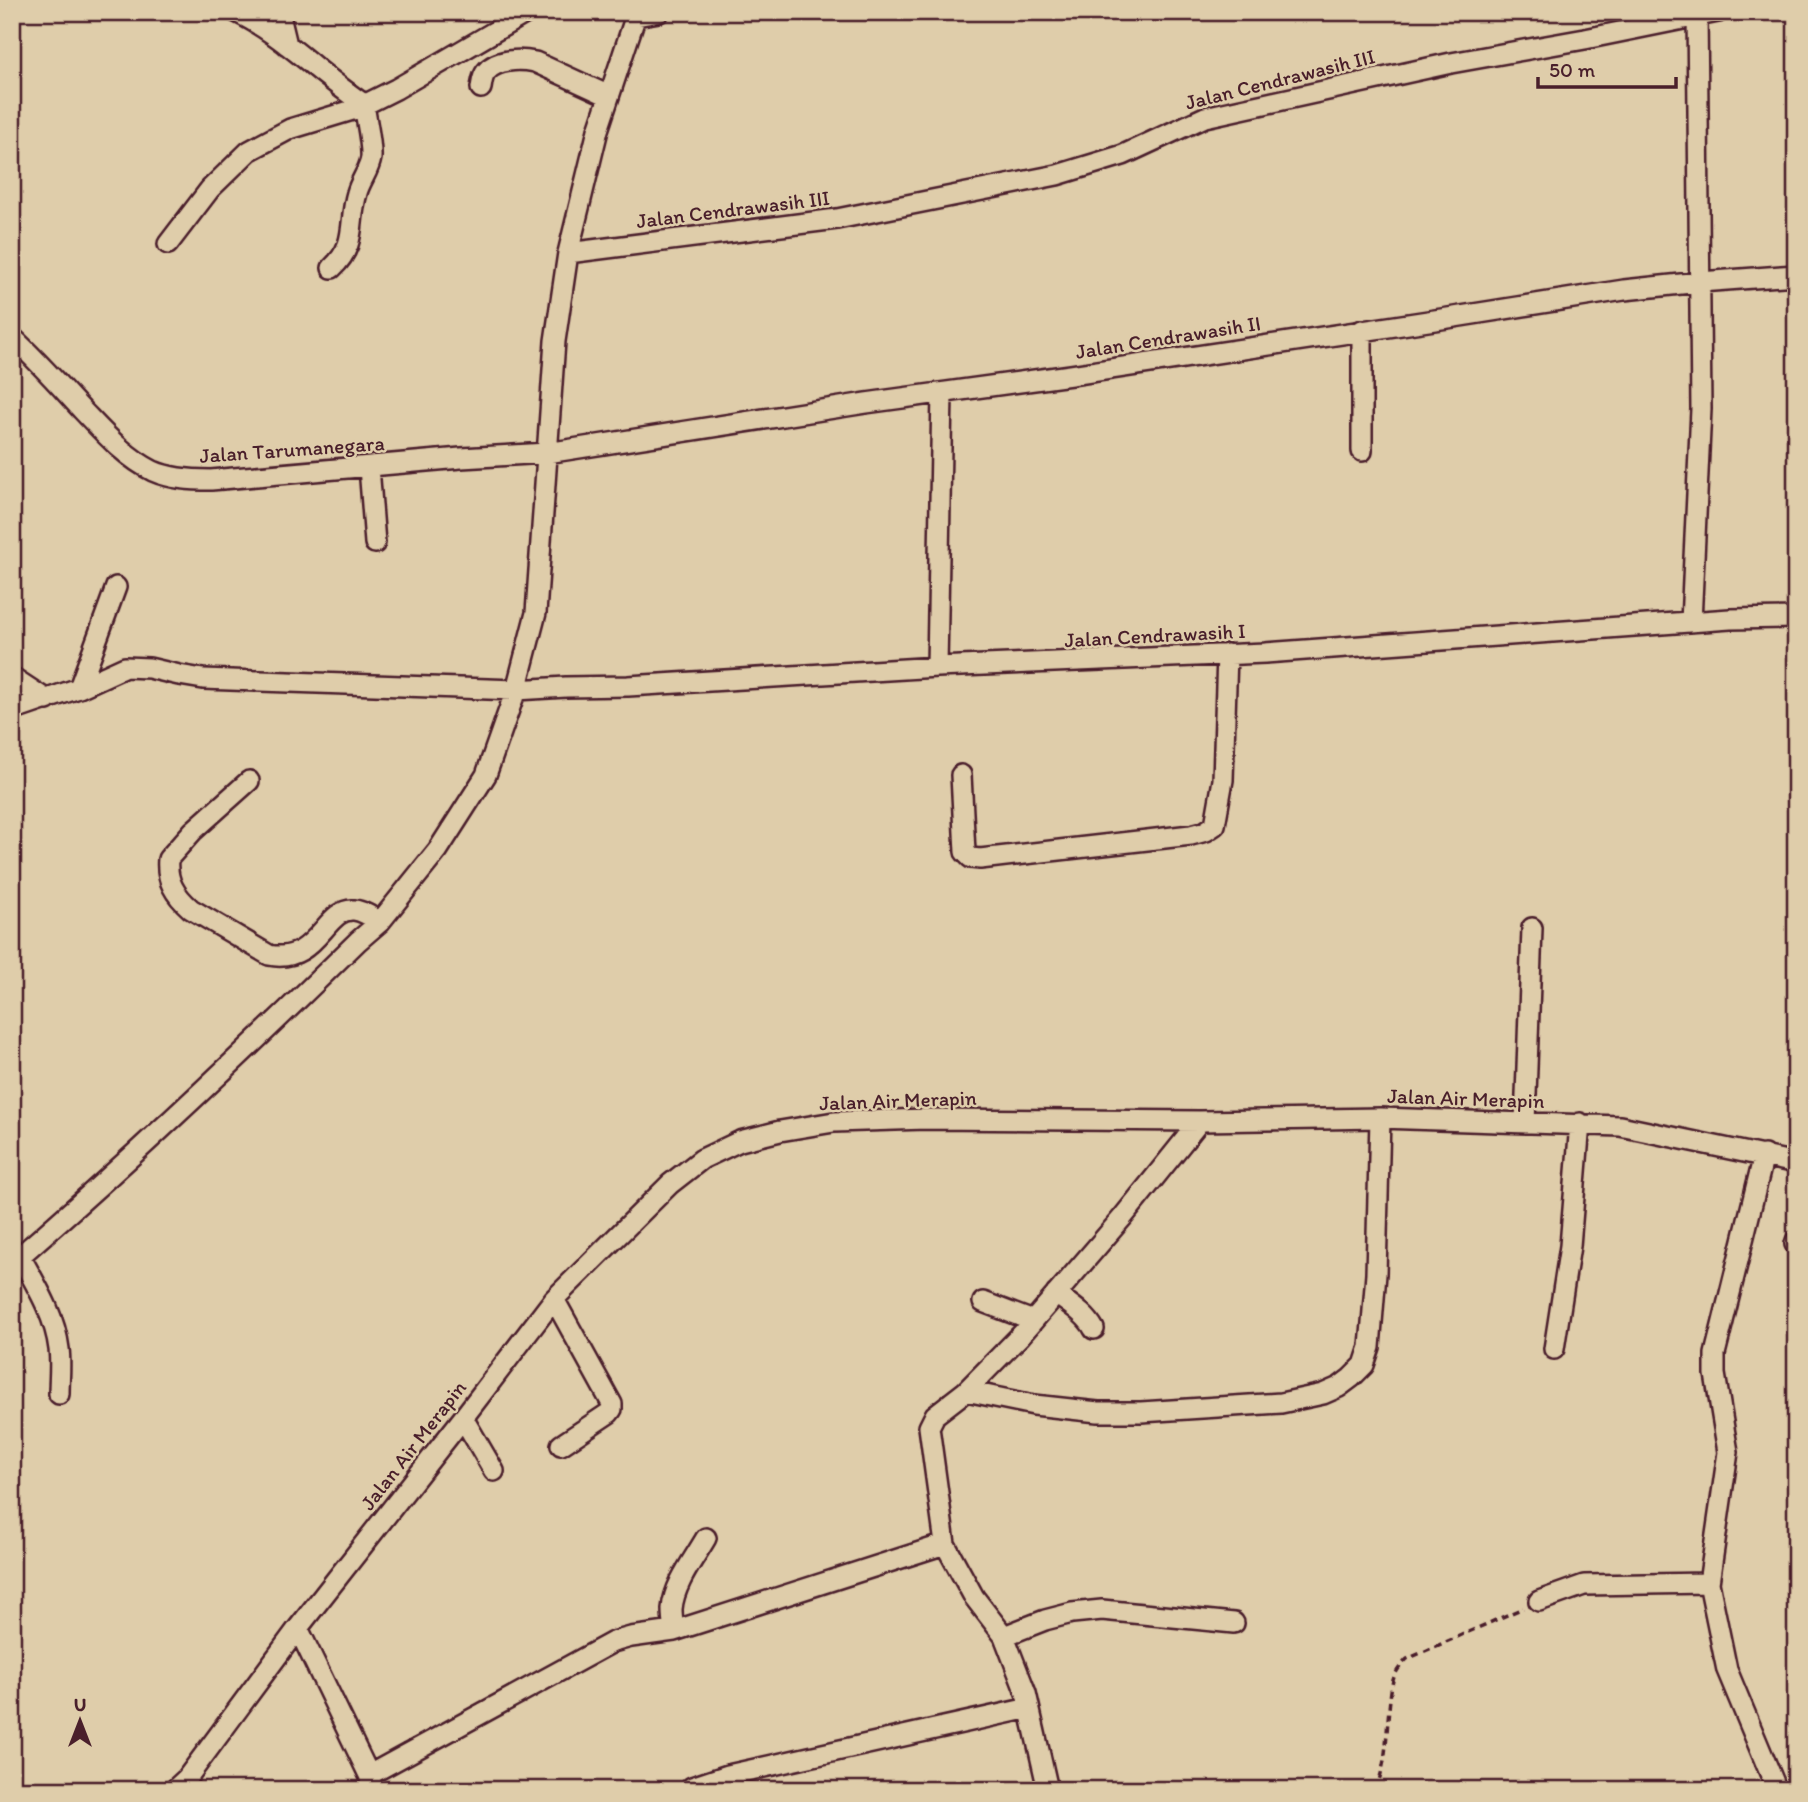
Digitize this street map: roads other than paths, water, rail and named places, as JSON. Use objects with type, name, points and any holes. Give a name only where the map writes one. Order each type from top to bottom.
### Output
[{"type":"street","points":[[236,12],[287,45],[339,88],[364,104],[371,156],[357,192],[346,253],[332,268]]},
{"type":"street","points":[[282,12],[281,20],[287,45]]},
{"type":"street","points":[[168,244],[210,189],[249,151],[290,129],[356,109],[422,75],[528,12]]},
{"type":"street","points":[[59,1394],[58,1339],[51,1315],[16,1259],[234,1063],[380,922],[438,850],[486,775],[516,690],[536,613],[555,341],[568,253],[597,130],[636,14],[659,12]]},
{"type":"street","name":"Jalan Cendrawasih III","points":[[568,253],[837,219],[1057,175],[1123,155],[1205,117],[1451,63],[1718,12]]},
{"type":"street","points":[[1691,622],[1701,409],[1697,15]]},
{"type":"street","points":[[481,88],[489,69],[508,61],[526,60],[609,96]]},
{"type":"street","name":"Jalan Cendrawasih II","points":[[547,453],[1624,290],[1796,275]]},
{"type":"street","points":[[1362,330],[1362,451]]},
{"type":"street","name":"Jalan Tarumanegara","points":[[12,337],[103,432],[137,462],[155,472],[173,477],[211,480],[547,453]]},
{"type":"street","points":[[937,667],[942,393]]},
{"type":"street","points":[[369,467],[375,543]]},
{"type":"street","points":[[79,688],[116,587]]},
{"type":"street","name":"Jalan Cendrawasih I","points":[[12,711],[133,666],[203,679],[516,690],[628,686],[937,667],[1265,653],[1691,622],[1796,618]]},
{"type":"street","points":[[961,775],[965,852],[971,858],[1191,835],[1206,831],[1215,825],[1223,780],[1227,654]]},
{"type":"street","points":[[12,677],[47,700]]},
{"type":"street","points":[[248,781],[193,831],[168,859],[170,882],[181,900],[191,909],[269,955],[279,957],[288,957],[306,948],[336,918],[348,910],[362,912],[380,922]]},
{"type":"street","points":[[1525,1124],[1532,928]]},
{"type":"street","points":[[966,1391],[1034,1405],[1098,1412],[1140,1412],[1281,1403],[1323,1394],[1339,1387],[1364,1365],[1370,1346],[1376,1274],[1380,1118]]},
{"type":"street","name":"Jalan Air Merapin","points":[[174,1790],[187,1778],[298,1628],[554,1299],[670,1184],[702,1159],[740,1140],[834,1122],[926,1119],[1200,1121],[1380,1118],[1620,1126],[1796,1163]]},
{"type":"street","points":[[1048,1790],[1026,1693],[1004,1636],[974,1597],[945,1544],[929,1427],[935,1415],[966,1391],[1056,1294],[1122,1218],[1200,1121]]},
{"type":"street","points":[[1554,1349],[1570,1246],[1580,1124]]},
{"type":"street","points":[[1764,1155],[1715,1353],[1715,1374],[1728,1452],[1709,1583],[1727,1670],[1777,1790]]},
{"type":"street","points":[[1056,1294],[1083,1315],[1094,1329]]},
{"type":"street","points":[[554,1299],[612,1404],[610,1413],[561,1445]]},
{"type":"street","points":[[983,1302],[1032,1321]]},
{"type":"street","points":[[463,1418],[494,1471]]},
{"type":"street","points":[[674,1631],[673,1602],[681,1581],[706,1538]]},
{"type":"street","points":[[298,1628],[371,1782],[613,1642],[674,1631],[945,1544]]},
{"type":"street","points":[[1539,1601],[1584,1585],[1709,1583]]},
{"type":"street","points":[[1004,1636],[1045,1620],[1072,1613],[1102,1610],[1234,1623]]},
{"type":"street","points":[[691,1790],[692,1787],[728,1775],[1029,1708]]}]
